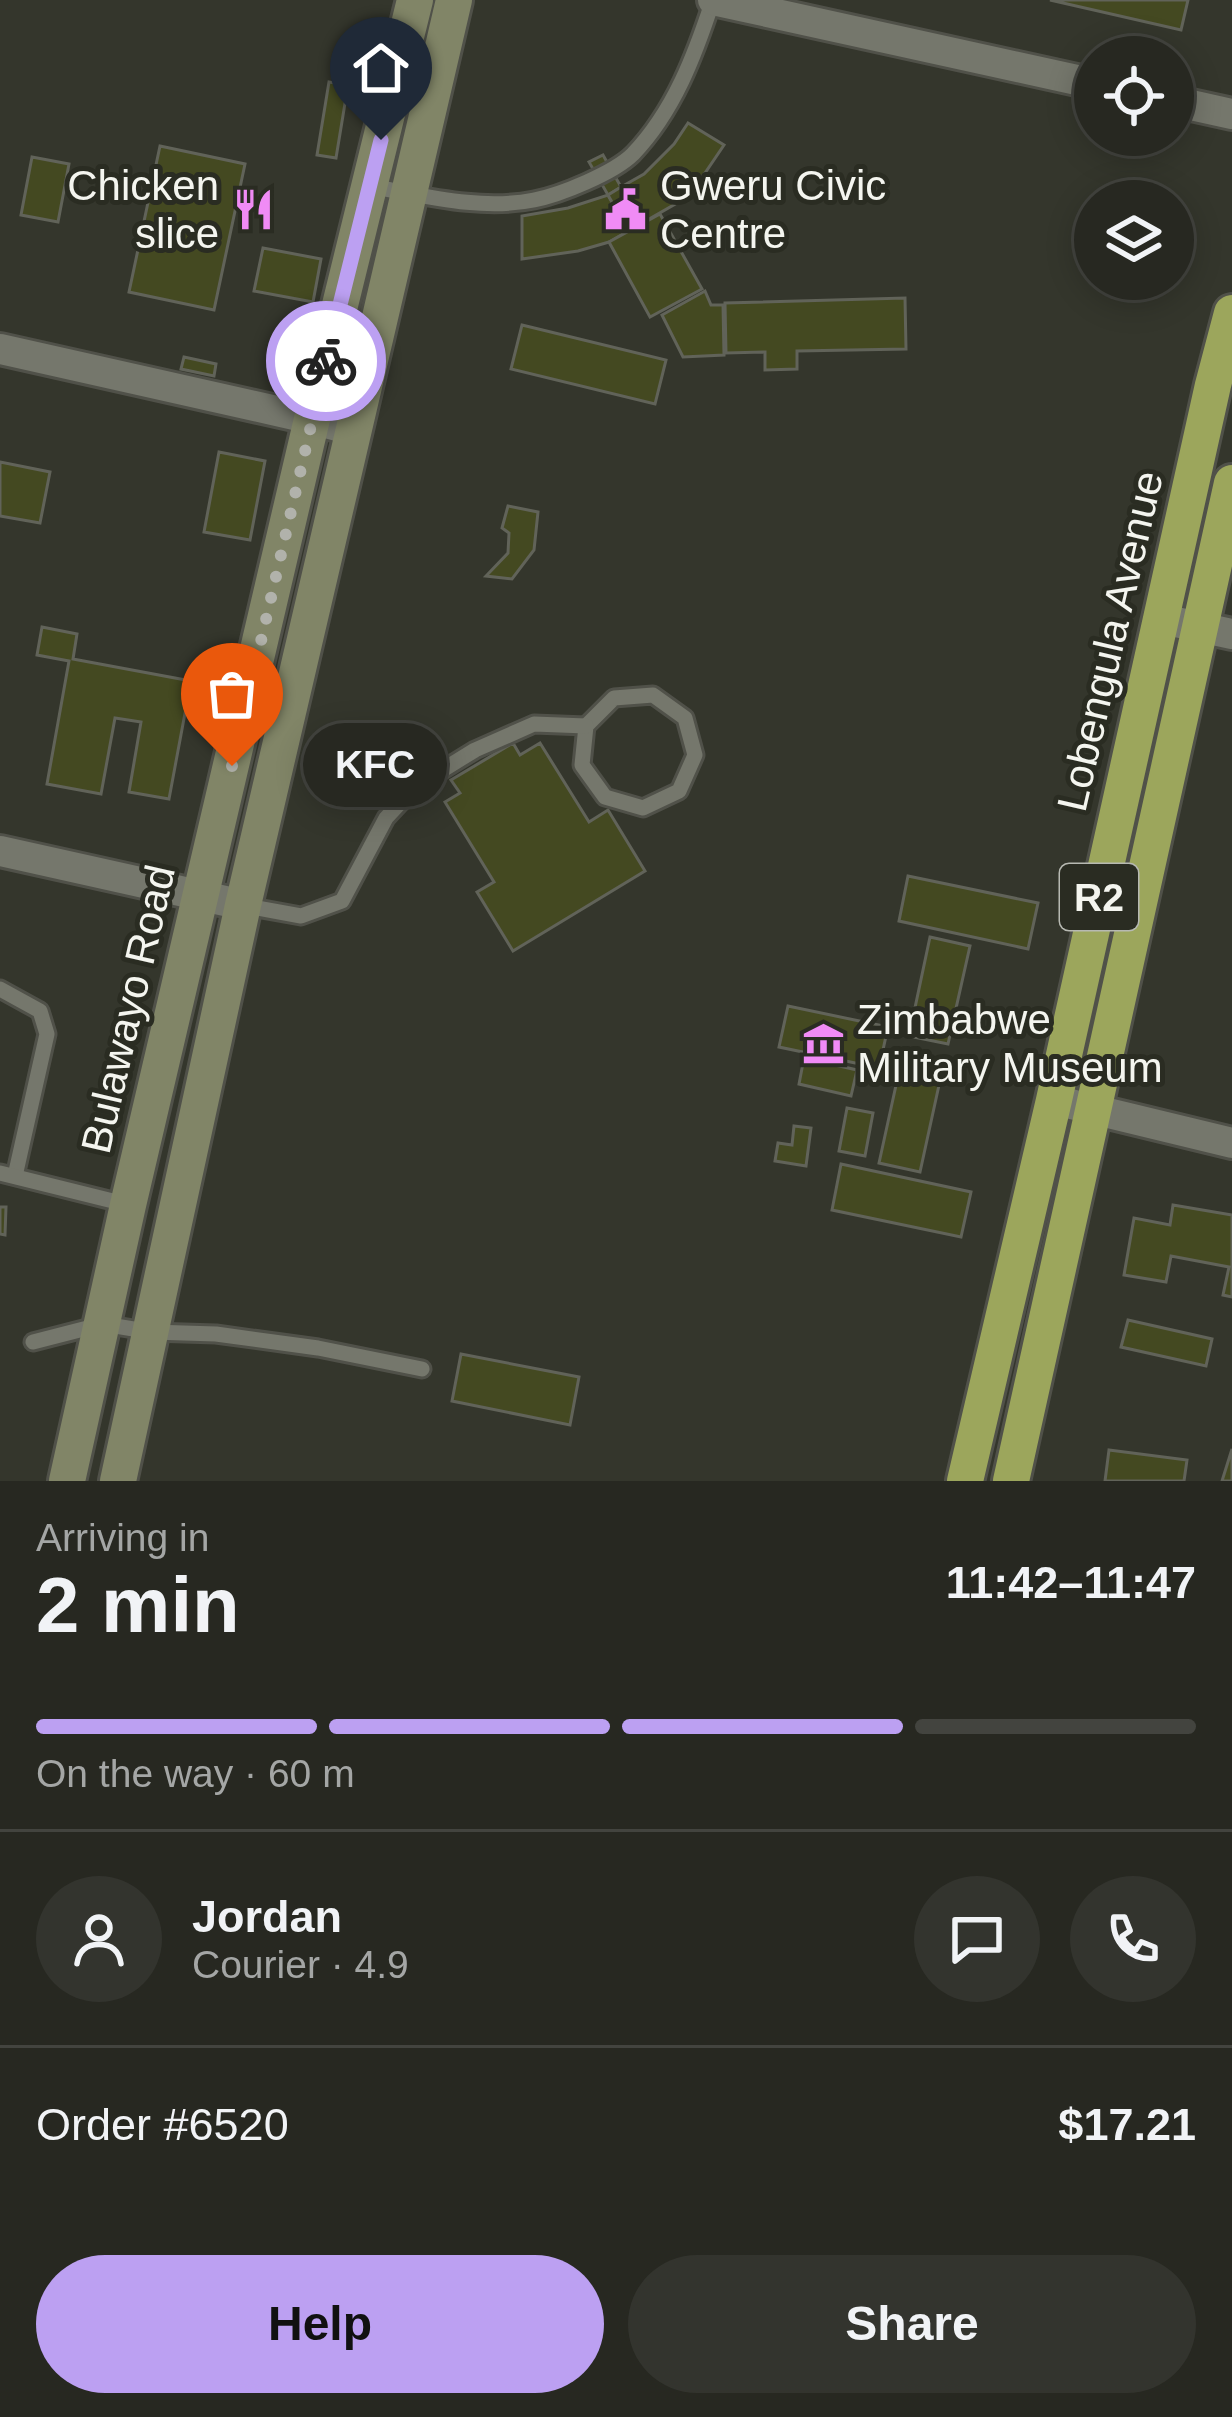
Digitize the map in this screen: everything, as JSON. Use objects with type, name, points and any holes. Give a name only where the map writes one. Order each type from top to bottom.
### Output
[{"type":"highway","name":"Lobengula Avenue","points":[[965,1481],[1232,313]]},
{"type":"highway","name":"Lobengula Avenue","points":[[1011,1481],[1095,1111],[1215,631],[1232,483]]},
{"type":"street","name":"Bulawayo Road","points":[[67,1481],[312,418],[415,0]]},
{"type":"street","points":[[118,1481],[243,905],[454,0]]},
{"type":"street","points":[[713,0],[1074,79]]},
{"type":"street","points":[[1194,106],[1232,114]]},
{"type":"street","points":[[0,349],[355,431]]},
{"type":"street","points":[[1162,619],[1215,631]]},
{"type":"street","points":[[0,854],[243,905]]},
{"type":"street","points":[[1054,1100],[1232,1143]]},
{"type":"lane","points":[[369,186],[450,200],[533,200],[578,185],[630,157],[676,94],[713,0]]},
{"type":"lane","points":[[243,905],[301,916],[343,901],[386,818],[415,787],[475,750],[534,724],[586,726],[614,698],[653,695],[685,718],[695,755],[679,791],[643,808],[604,797],[582,765],[586,726]]},
{"type":"lane","points":[[0,989],[40,1011],[47,1034],[7,1174],[128,1204]]},
{"type":"lane","points":[[33,1342],[104,1324],[298,1345],[422,1370]]},
{"type":"building","points":[[1050,0],[1188,0],[1181,30]]},
{"type":"building","points":[[329,82],[348,85],[336,158],[317,155]]},
{"type":"building","points":[[688,123],[724,145],[677,203],[609,242],[522,259],[522,216],[608,195],[617,211],[630,204],[621,187],[644,174]]},
{"type":"building","points":[[160,146],[245,164],[214,310],[129,292]]},
{"type":"building","points":[[603,155],[621,187],[608,195],[589,162]]},
{"type":"building","points":[[32,157],[69,164],[58,222],[21,215]]},
{"type":"building","points":[[621,187],[630,204],[617,211],[608,195]]},
{"type":"building","points":[[660,214],[702,289],[650,317],[609,242]]},
{"type":"building","points":[[263,248],[321,259],[313,302],[254,291]]},
{"type":"building","points":[[705,291],[711,305],[723,305],[724,355],[683,357],[662,315]]},
{"type":"building","points":[[905,298],[906,349],[797,351],[797,369],[765,370],[765,352],[726,353],[725,303]]},
{"type":"building","points":[[522,325],[666,360],[655,404],[511,369]]},
{"type":"building","points":[[184,357],[216,364],[214,376],[181,369]]},
{"type":"building","points":[[219,452],[265,461],[250,540],[204,532]]},
{"type":"building","points":[[0,462],[50,472],[40,523],[0,516]]},
{"type":"building","points":[[508,506],[538,512],[534,550],[512,579],[486,576],[508,553],[509,533],[502,528]]},
{"type":"building","points":[[42,627],[77,634],[73,659],[191,681],[169,799],[129,792],[141,722],[115,718],[101,794],[47,784],[69,661],[37,655]]},
{"type":"building","points":[[513,743],[520,755],[540,743],[589,822],[608,810],[645,871],[513,951],[477,892],[494,882],[445,802],[460,793],[451,780]]},
{"type":"building","points":[[908,876],[1038,903],[1028,949],[899,921]]},
{"type":"building","points":[[930,937],[970,946],[948,1044],[909,1036]]},
{"type":"building","points":[[788,1006],[888,1027],[879,1068],[779,1047]]},
{"type":"building","points":[[804,1058],[857,1070],[851,1096],[799,1084]]},
{"type":"building","points":[[900,1067],[941,1076],[920,1172],[879,1163]]},
{"type":"building","points":[[847,1108],[873,1113],[865,1156],[839,1151]]},
{"type":"building","points":[[794,1126],[811,1128],[806,1166],[775,1161],[778,1143],[792,1145]]},
{"type":"building","points":[[841,1164],[971,1192],[961,1237],[832,1210]]},
{"type":"building","points":[[1173,1205],[1232,1215],[1232,1297],[1223,1295],[1229,1267],[1171,1256],[1166,1282],[1124,1275],[1134,1218],[1170,1225]]},
{"type":"building","points":[[0,1207],[6,1207],[5,1235],[0,1234]]},
{"type":"building","points":[[1128,1320],[1212,1339],[1206,1366],[1121,1347]]},
{"type":"building","points":[[461,1354],[579,1377],[570,1425],[452,1401]]},
{"type":"building","points":[[1232,1449],[1232,1481],[1222,1481]]},
{"type":"building","points":[[1109,1450],[1187,1460],[1184,1481],[1105,1481]]},
{"type":"way so far","points":[[232,766],[326,361]]},
{"type":"place","name":"Chicken slice","points":[[253,209]]},
{"type":"place","name":"Gweru Civic Centre","points":[[626,209]]},
{"type":"place","name":"KFC","points":[[232,766]]},
{"type":"place","name":"Zimbabwe Military Museum","points":[[823,1043]]},
{"type":"route","points":[[326,361],[381,140]]}]
